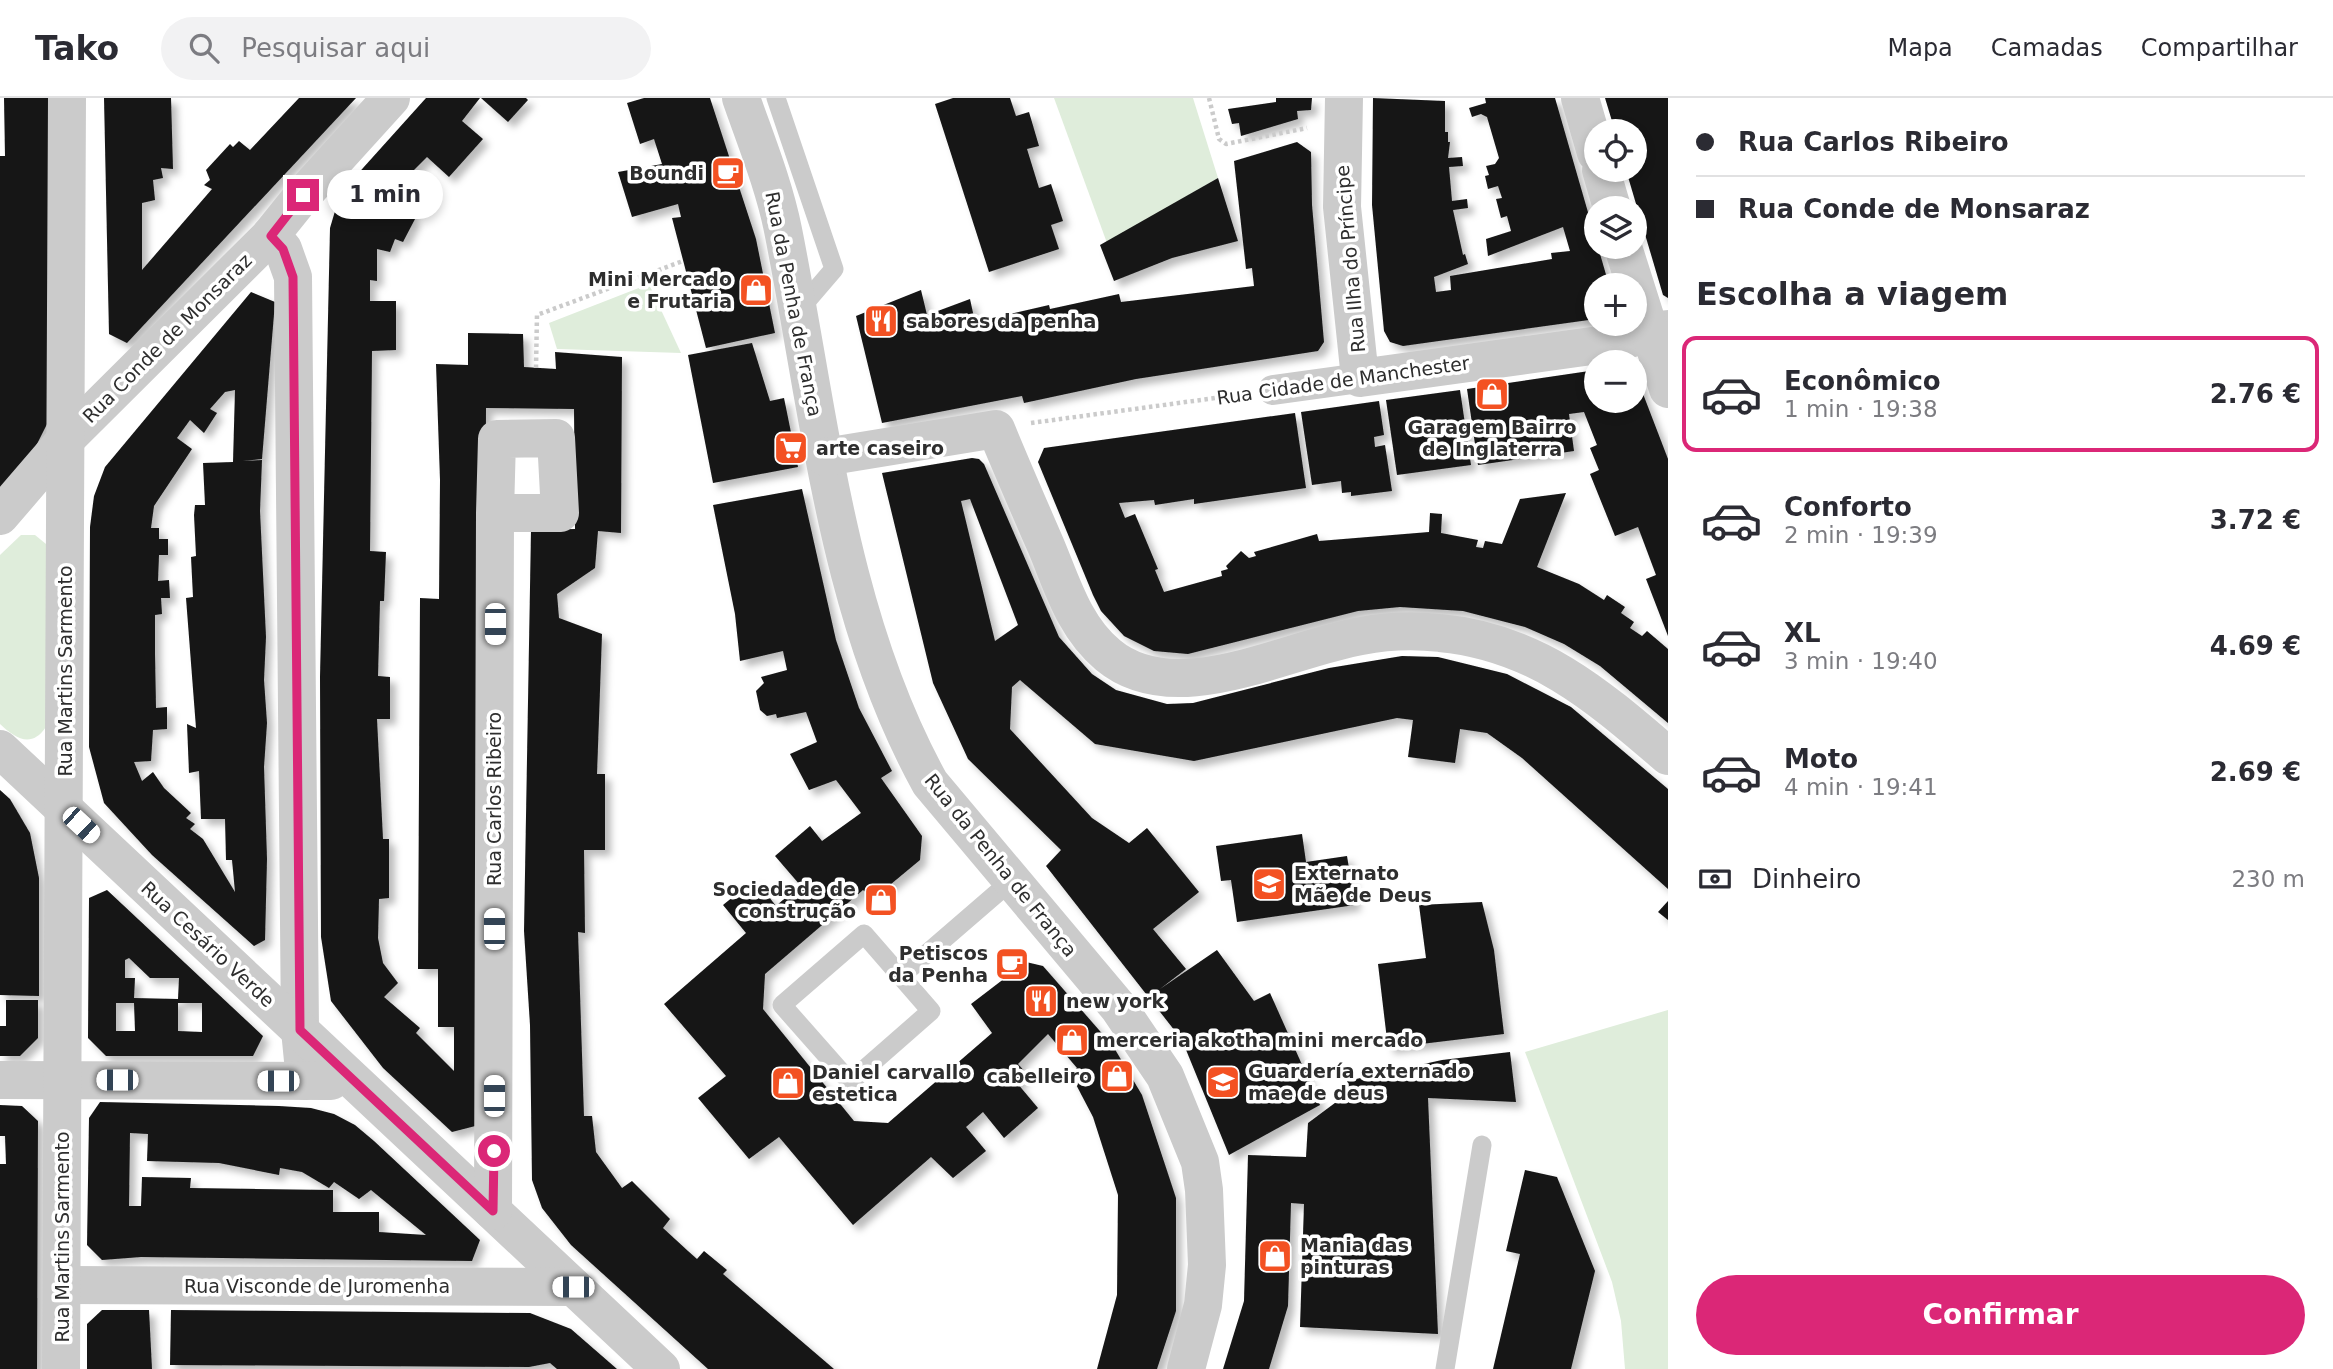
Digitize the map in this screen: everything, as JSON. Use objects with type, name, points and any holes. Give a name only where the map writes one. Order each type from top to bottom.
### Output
[{"type":"street","name":"Rua Martins Sarmento","points":[[61,1369],[67,98]]},
{"type":"street","name":"Rua Conde de Monsaraz","points":[[0,516],[66,439],[271,236],[303,195],[391,98]]},
{"type":"street","name":"Rua da Penha de França","points":[[741,98],[775,198],[852,582],[891,702],[909,745],[930,783],[1119,1008],[1157,1065],[1200,1162],[1207,1265],[1203,1305],[1185,1369]]},
{"type":"street","points":[[1580,98],[1586,119]]},
{"type":"street","name":"Rua Ilha do Príncipe","points":[[1343,113],[1342,207],[1360,378]]},
{"type":"street","points":[[271,236],[283,249],[293,277],[300,1030],[305,1081]]},
{"type":"street","points":[[1628,259],[1659,331],[1668,389]]},
{"type":"street","name":"Rua Cidade de Manchester","points":[[1273,390],[1614,342],[1659,331]]},
{"type":"street","points":[[825,457],[1007,427],[1080,624],[1109,656],[1147,675],[1190,679],[1362,635],[1427,632],[1479,639],[1517,650],[1586,687],[1668,756]]},
{"type":"street","name":"Rua Carlos Ribeiro","points":[[493,1211],[495,513]]},
{"type":"street","name":"Rua Cesário Verde","points":[[0,749],[661,1369]]},
{"type":"street","points":[[0,1080],[354,1081]]},
{"type":"street","name":"Rua Visconde de Juromenha","points":[[62,1285],[573,1287]]},
{"type":"lane","points":[[776,98],[834,268],[797,312]]},
{"type":"lane","points":[[901,976],[1011,881]]},
{"type":"lane","points":[[864,934],[901,976],[931,1011],[849,1082],[782,1005],[864,934]]},
{"type":"lane","points":[[1445,1369],[1482,1144]]},
{"type":"path","points":[[1209,98],[1219,139],[1226,144],[1308,128],[1343,113]]},
{"type":"path","points":[[536,368],[537,315],[683,261]]},
{"type":"path","name":"Rua Cidade de Manchester","points":[[1007,427],[1273,390]]},
{"type":"green space","points":[[1054,98],[1193,98],[1218,178],[1107,243]]},
{"type":"green space","points":[[649,284],[681,353],[557,349],[549,323]]},
{"type":"green space","points":[[21,535],[35,535],[46,544],[46,727],[35,738],[29,739],[17,737],[0,724],[0,555]]},
{"type":"green space","points":[[1668,1010],[1668,1369],[1625,1369],[1621,1321],[1612,1282],[1525,1052]]},
{"type":"building","points":[[4,98],[49,98],[48,422],[36,446],[0,494],[0,156],[5,156]]},
{"type":"building","points":[[104,98],[171,98],[173,169],[161,168],[163,178],[153,180],[155,200],[142,203],[142,270],[212,189],[204,185],[210,180],[206,170],[230,144],[233,147],[239,141],[250,150],[299,98],[356,98],[127,343],[109,334]]},
{"type":"building","points":[[426,98],[480,98],[462,121],[483,139],[449,177],[427,157],[410,174],[418,180],[403,199],[412,208],[409,216],[415,219],[403,242],[395,239],[390,252],[377,249],[377,281],[370,280],[370,301],[396,301],[396,350],[372,351],[370,551],[386,552],[384,601],[380,601],[378,676],[390,677],[390,719],[377,719],[383,839],[389,839],[389,898],[379,899],[378,938],[383,963],[398,983],[384,997],[420,1028],[416,1033],[454,1071],[454,1027],[438,1027],[438,969],[418,969],[420,598],[439,599],[440,480],[436,364],[468,365],[468,333],[523,334],[524,367],[556,369],[555,352],[622,357],[621,533],[598,531],[595,568],[557,594],[559,618],[602,634],[597,774],[605,774],[605,850],[584,850],[585,933],[578,932],[584,1116],[592,1116],[596,1152],[622,1188],[632,1181],[670,1219],[663,1228],[697,1259],[704,1251],[727,1270],[723,1274],[834,1369],[708,1369],[571,1245],[542,1208],[532,1180],[530,1025],[524,931],[531,530],[575,529],[574,409],[486,408],[483,1124],[452,1132],[383,1068],[331,1001],[321,937],[320,677],[330,228],[338,201],[354,178]]},
{"type":"building","points":[[481,98],[526,98],[528,100],[508,122]]},
{"type":"building","points":[[644,98],[710,98],[756,239],[775,333],[706,348],[672,218],[681,217],[678,204],[632,217],[618,172],[662,164],[654,139],[640,144],[627,103]]},
{"type":"building","points":[[953,98],[1010,98],[1016,116],[1029,112],[1039,146],[1027,149],[1039,188],[1051,184],[1063,221],[1051,225],[1059,249],[989,272],[935,104]]},
{"type":"building","points":[[1276,98],[1312,98],[1311,110],[1297,111],[1298,119],[1241,136],[1239,123],[1232,124],[1228,109],[1276,102]]},
{"type":"building","points":[[1373,98],[1445,101],[1445,132],[1448,132],[1450,142],[1448,158],[1462,157],[1463,166],[1449,167],[1452,201],[1467,199],[1468,208],[1453,210],[1463,255],[1465,254],[1468,264],[1434,277],[1436,292],[1451,290],[1450,276],[1552,259],[1551,253],[1570,251],[1563,227],[1488,256],[1486,239],[1511,231],[1507,216],[1501,218],[1496,199],[1502,198],[1498,186],[1488,189],[1485,176],[1489,175],[1486,166],[1495,164],[1499,158],[1487,117],[1481,114],[1472,117],[1469,108],[1486,103],[1485,98],[1555,98],[1584,198],[1584,259],[1601,259],[1606,273],[1584,273],[1584,321],[1403,346],[1390,342],[1384,331],[1372,205]]},
{"type":"building","points":[[1605,98],[1668,98],[1668,298],[1663,295],[1647,241],[1647,196],[1634,196],[1630,182],[1647,182],[1647,119],[1611,119]]},
{"type":"building","points":[[1297,142],[1311,152],[1312,205],[1324,342],[1318,351],[1136,379],[1024,403],[1022,396],[882,423],[856,316],[921,290],[927,315],[970,299],[975,322],[1049,305],[1050,309],[1119,294],[1121,302],[1254,286],[1252,268],[1246,269],[1234,161]]},
{"type":"building","points":[[1218,178],[1238,241],[1172,258],[1114,281],[1100,245]]},
{"type":"building","points":[[251,292],[275,302],[262,459],[243,461],[262,460],[260,511],[266,637],[264,680],[267,723],[264,767],[267,859],[265,940],[254,946],[152,855],[104,803],[89,747],[90,527],[94,496],[105,467]],"holes":[[[235,390],[233,462],[203,463],[205,505],[195,505],[196,556],[191,557],[193,597],[186,598],[196,728],[187,724],[189,773],[199,771],[201,819],[225,819],[226,860],[232,860],[235,892],[203,839],[190,829],[195,824],[186,818],[191,813],[164,788],[153,772],[142,781],[134,762],[151,761],[153,730],[167,729],[167,707],[156,708],[155,615],[162,614],[161,598],[170,598],[169,580],[158,581],[159,555],[168,555],[168,539],[159,539],[159,528],[151,528],[154,506],[192,449],[177,438],[190,420],[204,433],[217,413],[210,409],[225,392]]]},
{"type":"building","points":[[752,343],[770,401],[784,398],[798,467],[713,483],[688,355]]},
{"type":"building","points":[[1584,372],[1584,412],[1569,414],[1574,451],[1478,465],[1467,389]]},
{"type":"building","points":[[1460,390],[1471,465],[1397,475],[1386,400]]},
{"type":"building","points":[[1379,401],[1384,435],[1374,437],[1375,447],[1385,445],[1392,491],[1351,496],[1351,492],[1342,493],[1341,481],[1312,485],[1301,412]]},
{"type":"building","points":[[1647,404],[1668,459],[1668,636],[1646,579],[1656,575],[1638,527],[1615,536],[1590,474],[1599,470],[1590,448],[1597,445],[1584,413],[1647,413]]},
{"type":"building","points":[[1295,413],[1306,488],[1194,504],[1194,499],[1155,505],[1154,500],[1119,503],[1125,518],[1135,514],[1158,569],[1155,570],[1164,592],[1222,576],[1221,571],[1228,569],[1226,566],[1241,551],[1249,558],[1256,556],[1254,552],[1317,534],[1319,541],[1429,532],[1430,513],[1442,514],[1441,533],[1478,540],[1476,547],[1483,548],[1485,541],[1502,544],[1520,499],[1566,493],[1537,567],[1579,584],[1604,600],[1607,595],[1625,607],[1621,613],[1634,622],[1630,628],[1642,636],[1647,631],[1668,649],[1668,723],[1600,666],[1564,644],[1525,627],[1463,611],[1400,607],[1358,611],[1188,654],[1154,651],[1124,636],[1101,611],[1093,595],[1038,462],[1044,448]]},
{"type":"building","points":[[979,459],[984,464],[1059,637],[1092,674],[1116,690],[1167,704],[1193,703],[1329,668],[1402,656],[1438,657],[1507,674],[1571,707],[1668,789],[1668,889],[1522,758],[1487,733],[1460,729],[1455,763],[1408,757],[1413,720],[1397,718],[1194,761],[1095,744],[1020,680],[1012,687],[1010,729],[1092,818],[1129,843],[1147,828],[1199,892],[1153,929],[1186,969],[1160,989],[1217,950],[1254,1001],[1270,993],[1320,1105],[1229,1155],[1182,1040],[1046,866],[1061,850],[968,759],[933,683],[882,473]],"holes":[[[970,499],[1018,625],[995,641],[961,501]]]},
{"type":"building","points":[[802,489],[836,640],[859,708],[892,771],[881,778],[922,836],[920,860],[873,899],[863,890],[765,974],[763,1009],[854,1121],[888,1123],[992,1033],[971,1004],[1026,962],[1043,966],[1113,1046],[1142,1095],[1176,1198],[1176,1311],[1157,1369],[1097,1369],[1117,1295],[1118,1195],[1093,1117],[1070,1073],[1077,1068],[1048,1034],[1018,1064],[1027,1074],[1017,1083],[1038,1108],[1004,1138],[983,1112],[966,1127],[986,1151],[953,1178],[931,1157],[853,1225],[779,1137],[749,1159],[698,1098],[726,1076],[664,1004],[746,933],[723,905],[755,879],[776,906],[800,885],[775,856],[810,826],[822,841],[861,813],[836,780],[809,790],[790,754],[817,742],[806,712],[777,718],[776,714],[767,716],[760,710],[756,691],[764,683],[761,677],[787,670],[783,651],[740,661],[735,614],[713,505]]},
{"type":"building","points":[[0,790],[10,799],[30,833],[39,878],[39,996],[0,995]]},
{"type":"building","points":[[1302,834],[1306,862],[1347,856],[1355,905],[1237,922],[1231,880],[1221,881],[1216,846]]},
{"type":"building","points":[[107,890],[263,1036],[253,1056],[106,1056],[88,1038],[89,898]],"holes":[[[129,958],[150,978],[179,978],[178,999],[134,998],[135,978],[125,978],[125,960]],[[116,1003],[134,1003],[135,1031],[116,1031]],[[178,1003],[202,1003],[202,1032],[178,1031]]]},
{"type":"building","points":[[1668,901],[1668,920],[1658,912]]},
{"type":"building","points":[[1482,902],[1494,950],[1504,1034],[1388,1048],[1378,964],[1426,958],[1419,905]]},
{"type":"building","points":[[6,1000],[38,1000],[38,1038],[20,1056],[0,1056],[0,1026],[6,1026]]},
{"type":"building","points":[[1510,1052],[1516,1102],[1428,1098],[1438,1334],[1300,1327],[1304,1204],[1291,1203],[1288,1306],[1269,1369],[1223,1369],[1244,1301],[1248,1155],[1306,1157],[1308,1123],[1347,1094],[1347,1081],[1442,1060]]},
{"type":"building","points":[[100,1102],[279,1106],[311,1108],[334,1114],[355,1125],[374,1141],[480,1240],[472,1261],[141,1257],[102,1260],[87,1245],[89,1118]],"holes":[[[130,1133],[148,1134],[147,1161],[219,1163],[279,1175],[280,1168],[302,1172],[329,1188],[334,1182],[359,1199],[371,1190],[426,1235],[379,1232],[379,1212],[333,1212],[333,1190],[190,1188],[191,1178],[142,1177],[141,1206],[129,1206]]]},
{"type":"building","points":[[0,1105],[22,1106],[38,1121],[37,1369],[0,1369],[0,1164],[6,1164],[5,1136],[0,1136]]},
{"type":"building","points":[[1525,1170],[1557,1177],[1595,1271],[1571,1369],[1493,1369],[1520,1254],[1506,1251]]},
{"type":"building","points":[[102,1310],[149,1310],[152,1369],[87,1369],[87,1324]]},
{"type":"building","points":[[171,1310],[530,1313],[571,1329],[617,1369],[557,1369],[550,1363],[529,1367],[170,1365]]},
{"type":"place","name":"Boundi","points":[[728,173]]},
{"type":"place","name":"Mini Mercado e Frutaria","points":[[756,290]]},
{"type":"place","name":"sabores da penha","points":[[881,321]]},
{"type":"place","name":"Garagem Bairro de Inglaterra","points":[[1492,394]]},
{"type":"place","name":"arte caseiro","points":[[791,448]]},
{"type":"place","name":"Externato Mãe de Deus","points":[[1269,884]]},
{"type":"place","name":"Sociedade de construção","points":[[881,900]]},
{"type":"place","name":"Petiscos da Penha","points":[[1012,964]]},
{"type":"place","name":"new york","points":[[1041,1001]]},
{"type":"place","name":"merceria akotha mini mercado","points":[[1072,1040]]},
{"type":"place","name":"cabelleiro","points":[[1117,1076]]},
{"type":"place","name":"Guardería externado mae de deus","points":[[1223,1082]]},
{"type":"place","name":"Daniel carvallo estetica","points":[[788,1083]]},
{"type":"place","name":"Mania das pinturas","points":[[1275,1256]]},
{"type":"route","points":[[303,195],[271,236],[283,249],[293,277],[300,1030],[493,1211],[494,1151]]}]
